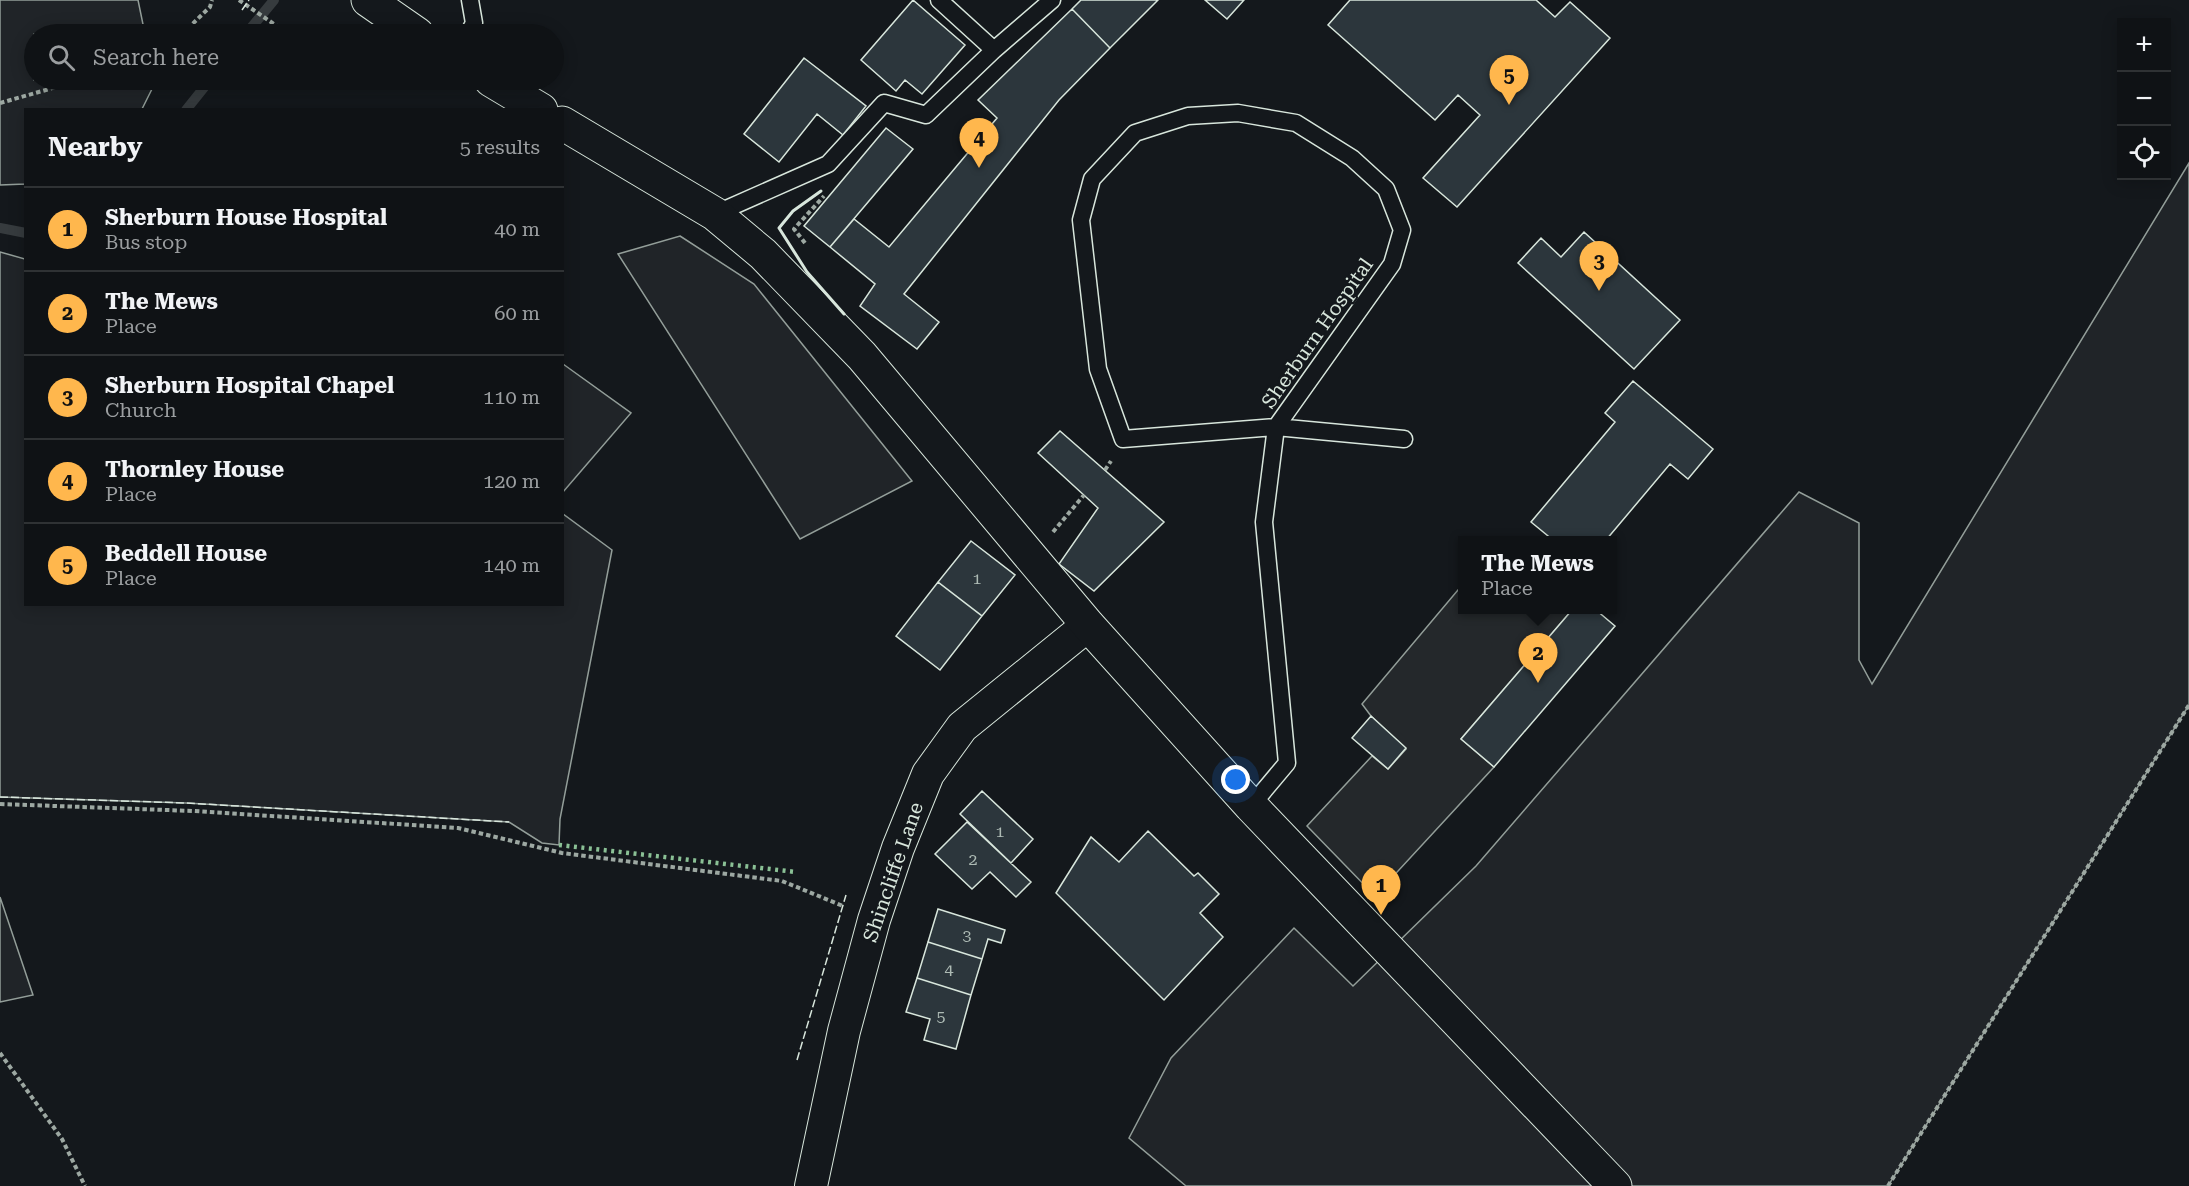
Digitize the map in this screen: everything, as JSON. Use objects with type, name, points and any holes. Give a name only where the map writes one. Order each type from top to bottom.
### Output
[{"type":"main road","points":[[368,0],[403,24]]},
{"type":"main road","points":[[507,90],[538,108]]},
{"type":"main road","points":[[564,124],[715,214],[762,254],[862,356],[1088,625],[1251,806],[1615,1186]]},
{"type":"street","name":"Shincliffe Lane","points":[[811,1186],[844,1030],[874,920],[898,848],[928,774],[962,727],[1088,625]]},
{"type":"lane","points":[[470,0],[473,24]]},
{"type":"lane","points":[[939,0],[994,50]]},
{"type":"lane","points":[[715,214],[828,164],[884,103],[926,115],[994,50],[1052,0]]},
{"type":"lane","name":"Sherburn Hospital","points":[[1251,806],[1287,763],[1264,522],[1276,427],[1392,264],[1402,230],[1386,189],[1352,158],[1296,123],[1238,113],[1188,116],[1135,133],[1092,179],[1081,220],[1098,369],[1122,440],[1276,427]]},
{"type":"lane","points":[[1276,427],[1404,440]]},
{"type":"path","points":[[192,24],[210,7],[212,0]]},
{"type":"path","points":[[239,0],[274,24]]},
{"type":"path","points":[[0,103],[46,90]]},
{"type":"path","points":[[808,247],[794,229],[832,186],[828,164]]},
{"type":"path","points":[[1031,557],[1084,495]]},
{"type":"path","points":[[1888,1186],[2189,705]]},
{"type":"path","points":[[0,804],[194,811],[458,828],[562,853],[782,881],[874,920]]},
{"type":"path","points":[[0,1053],[62,1139],[85,1186]]},
{"type":"shaded area","points":[[0,0],[138,0],[143,24],[24,24],[24,90],[152,90],[142,108],[24,108],[24,184],[0,185]]},
{"type":"shaded area","points":[[2189,163],[2189,705],[1888,1186],[1186,1186],[1129,1138],[1171,1058],[1294,928],[1353,986],[1476,866],[1799,492],[1859,523],[1859,660],[1872,684]]},
{"type":"shaded area","points":[[680,236],[754,284],[912,481],[800,539],[618,254]]},
{"type":"shaded area","points":[[0,252],[24,259],[24,606],[564,606],[564,515],[612,550],[560,819],[559,845],[542,843],[509,822],[186,803],[0,797]]},
{"type":"shaded area","points":[[564,365],[631,413],[564,491]]},
{"type":"shaded area","points":[[1458,590],[1458,614],[1569,614],[1461,739],[1494,767],[1375,896],[1307,826],[1372,756],[1388,769],[1406,749],[1371,716],[1362,704]]},
{"type":"shaded area","points":[[0,897],[33,995],[0,1002]]},
{"type":"building","points":[[913,0],[965,45],[922,94],[905,80],[896,91],[861,60]]},
{"type":"building","points":[[1081,0],[1158,0],[1110,48],[1072,9]]},
{"type":"building","points":[[1205,0],[1244,0],[1227,19]]},
{"type":"building","points":[[1350,0],[1536,0],[1555,17],[1570,2],[1610,38],[1457,207],[1423,178],[1480,115],[1458,95],[1435,120],[1328,25]]},
{"type":"building","points":[[1072,9],[1110,48],[1059,100],[904,294],[939,322],[917,349],[860,306],[875,284],[830,247],[854,219],[889,247],[997,118],[978,100]]},
{"type":"building","points":[[804,58],[866,106],[843,135],[817,114],[779,162],[744,134]]},
{"type":"building","points":[[886,128],[913,149],[830,247],[804,226]]},
{"type":"building","points":[[1584,232],[1680,320],[1634,369],[1518,263],[1541,238],[1561,257]]},
{"type":"building","points":[[1633,381],[1713,449],[1688,479],[1670,464],[1609,536],[1548,536],[1531,522],[1615,422],[1605,413]]},
{"type":"building","points":[[1060,431],[1164,522],[1094,591],[1059,564],[1098,508],[1038,453]]},
{"type":"building","points":[[971,541],[1015,575],[982,616],[938,582]]},
{"type":"building","points":[[938,582],[982,616],[940,670],[896,636]]},
{"type":"building","points":[[1569,614],[1601,614],[1615,626],[1494,767],[1461,739]]},
{"type":"building","points":[[1371,716],[1406,748],[1388,769],[1352,738]]},
{"type":"building","points":[[982,791],[1033,839],[1011,863],[960,814]]},
{"type":"building","points":[[967,822],[1031,882],[1016,897],[990,872],[972,889],[935,854]]},
{"type":"building","points":[[1148,831],[1194,876],[1198,873],[1219,894],[1200,913],[1223,937],[1164,1000],[1056,893],[1091,837],[1119,862]]},
{"type":"building","points":[[938,909],[1005,930],[1001,943],[988,939],[982,959],[928,942]]},
{"type":"building","points":[[928,942],[982,959],[971,995],[917,978]]},
{"type":"building","points":[[917,978],[971,995],[956,1049],[924,1040],[930,1019],[906,1012]]},
{"type":"waterway","points":[[254,24],[274,0]]},
{"type":"waterway","points":[[188,108],[202,90]]},
{"type":"waterway","points":[[0,228],[24,233]]},
{"type":"hedge","points":[[559,845],[796,872]]},
{"type":"fence","points":[[242,10],[249,0]]},
{"type":"fence","points":[[0,797],[186,803],[509,822]]},
{"type":"fence","points":[[797,1060],[846,895]]},
{"type":"wall","points":[[821,191],[793,211],[779,228],[807,272],[844,314]]},
{"type":"place","name":"Beddell House","points":[[1509,105]]},
{"type":"place","name":"Thornley House","points":[[979,168]]},
{"type":"place","name":"Sherburn Hospital Chapel","points":[[1599,291]]},
{"type":"place","name":"The Mews","points":[[1538,683]]},
{"type":"place","name":"Sherburn House Hospital","points":[[1381,915]]}]
